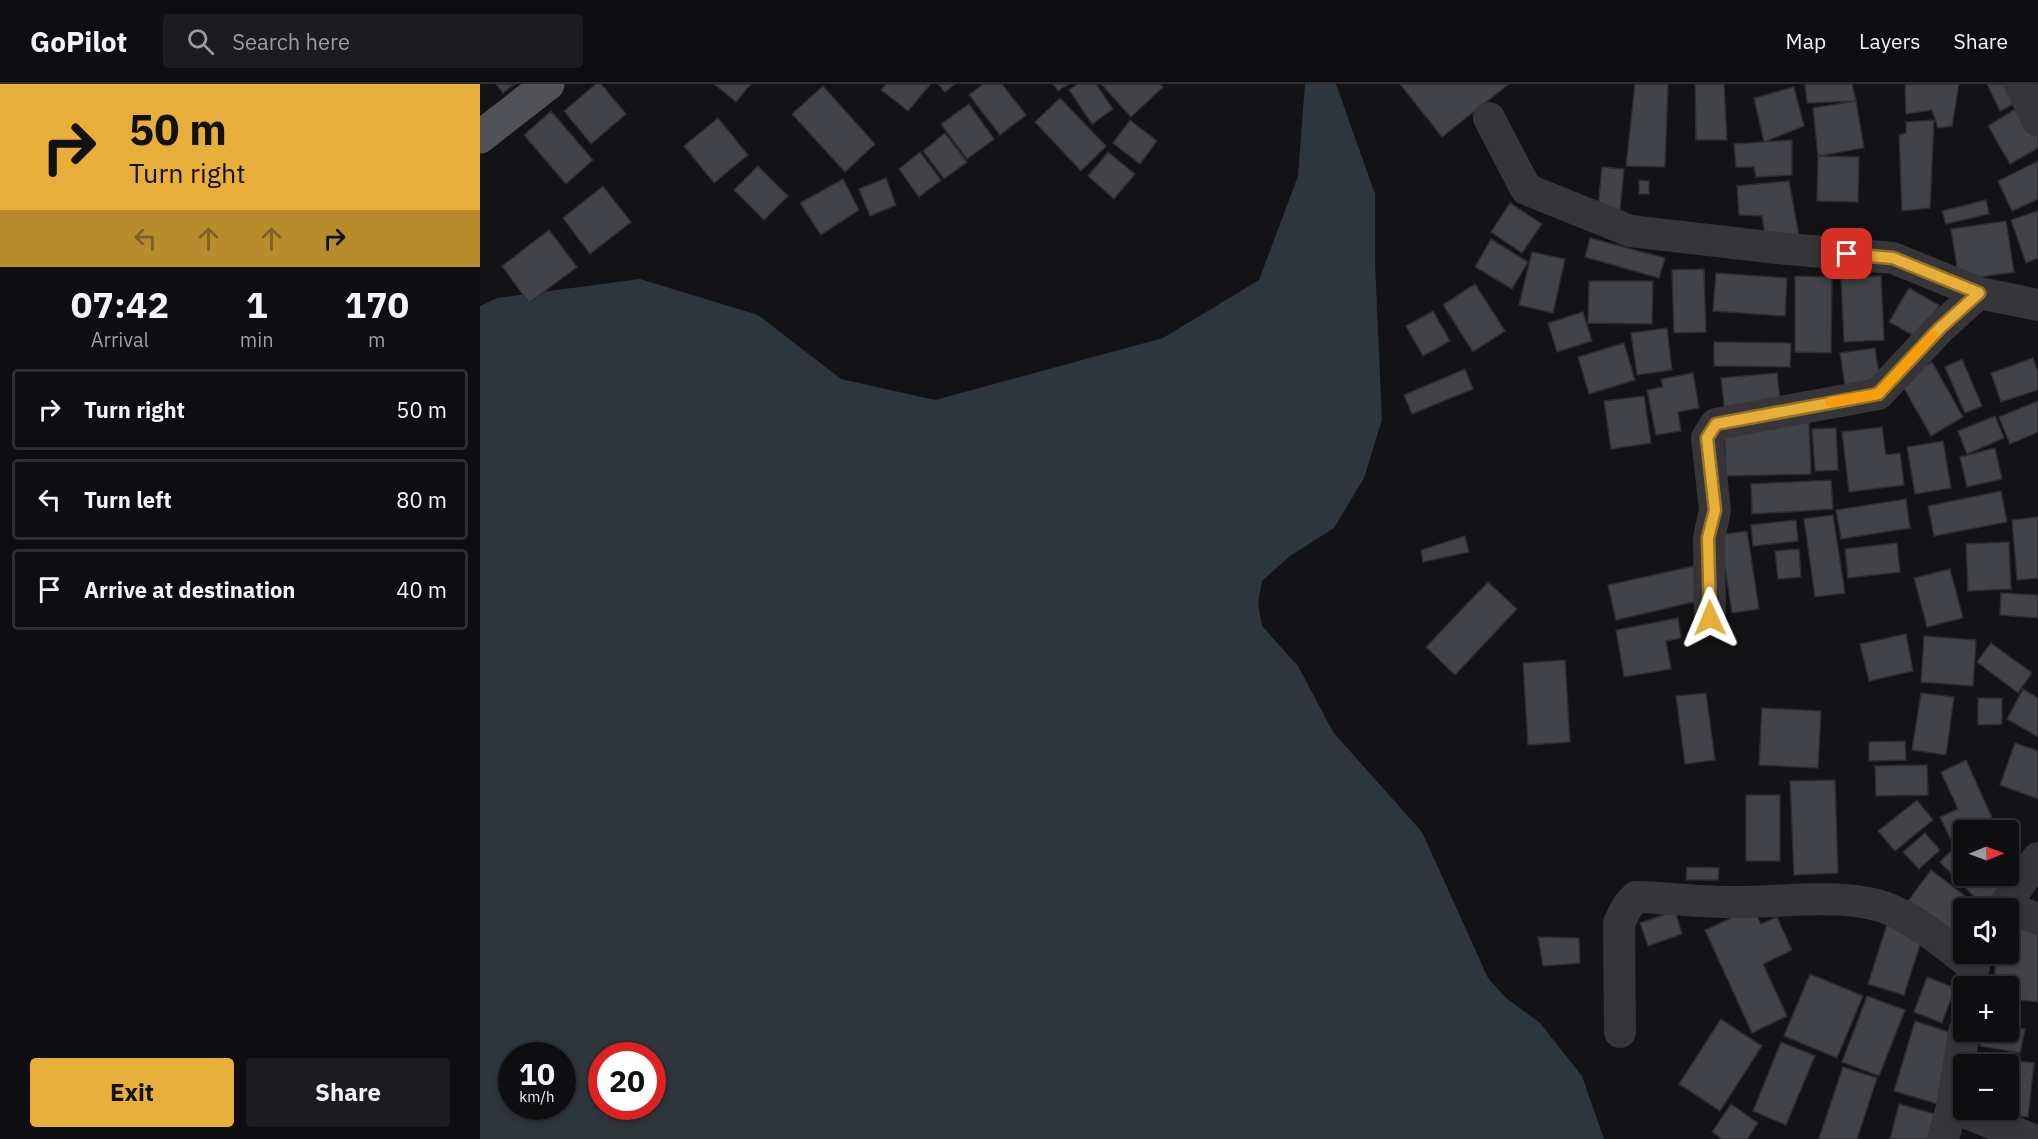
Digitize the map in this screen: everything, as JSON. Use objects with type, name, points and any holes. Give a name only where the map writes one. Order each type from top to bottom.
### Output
[{"type":"main road","points":[[480,136],[548,84]]},
{"type":"street","points":[[2020,84],[2038,121]]},
{"type":"street","points":[[1489,118],[1526,189],[1630,231],[1777,248],[1893,258],[1979,293],[2038,305]]},
{"type":"street","points":[[1710,618],[1708,538],[1715,510],[1707,438],[1716,424],[1878,394],[1940,328],[1979,293]]},
{"type":"street","points":[[2009,898],[2038,858]]},
{"type":"street","points":[[1620,1032],[1619,923],[1627,907],[1636,897],[1740,902],[1801,899],[1864,903],[1890,910],[1920,927],[1975,969]]},
{"type":"street","points":[[2019,913],[2038,919]]},
{"type":"street","points":[[1943,1139],[1952,1107],[1962,1042]]},
{"type":"street","points":[[1952,1107],[2031,1139]]},
{"type":"shaded area","points":[[1305,84],[1336,84],[1375,194],[1375,262],[1382,420],[1364,478],[1334,528],[1290,556],[1262,581],[1258,603],[1262,626],[1298,666],[1333,732],[1422,832],[1488,978],[1506,998],[1540,1023],[1582,1076],[1604,1139],[480,1139],[480,306],[497,298],[640,279],[758,315],[841,379],[935,400],[1163,338],[1259,280],[1298,176]]},
{"type":"building","points":[[496,84],[515,84],[503,93]]},
{"type":"building","points":[[596,84],[601,84],[626,114],[591,144],[564,111]]},
{"type":"building","points":[[714,84],[751,84],[736,102]]},
{"type":"building","points":[[886,84],[930,85],[908,111],[881,90]]},
{"type":"building","points":[[938,84],[955,84],[945,92]]},
{"type":"building","points":[[983,84],[1002,84],[1026,115],[1000,135],[969,95]]},
{"type":"building","points":[[1053,84],[1069,84],[1058,91]]},
{"type":"building","points":[[1078,84],[1096,84],[1113,109],[1092,124],[1069,90]]},
{"type":"building","points":[[1101,84],[1160,84],[1163,87],[1131,117]]},
{"type":"building","points":[[1400,84],[1509,84],[1442,137]]},
{"type":"building","points":[[1635,84],[1668,84],[1665,167],[1626,166]]},
{"type":"building","points":[[1695,84],[1724,84],[1727,140],[1696,140]]},
{"type":"building","points":[[1805,84],[1852,84],[1856,101],[1807,103]]},
{"type":"building","points":[[1905,84],[1959,84],[1952,126],[1938,128],[1932,110],[1906,114]]},
{"type":"building","points":[[1987,84],[2007,84],[2016,103],[2000,111]]},
{"type":"building","points":[[823,86],[875,144],[845,172],[792,114]]},
{"type":"building","points":[[1794,87],[1804,126],[1764,142],[1754,98]]},
{"type":"building","points":[[1060,98],[1106,146],[1081,171],[1035,122]]},
{"type":"building","points":[[1856,101],[1864,148],[1818,156],[1813,108]]},
{"type":"building","points":[[969,104],[994,139],[967,159],[941,124]]},
{"type":"building","points":[[2020,106],[2038,136],[2038,148],[2010,164],[1988,126]]},
{"type":"building","points":[[551,111],[593,160],[566,184],[524,135]]},
{"type":"building","points":[[718,118],[748,155],[714,183],[684,146]]},
{"type":"building","points":[[1130,120],[1157,141],[1140,164],[1113,143]]},
{"type":"building","points":[[1934,120],[1930,208],[1902,211],[1899,135],[1906,133],[1906,122]]},
{"type":"building","points":[[945,133],[967,162],[944,179],[923,151]]},
{"type":"building","points":[[1792,140],[1792,175],[1756,177],[1754,167],[1736,167],[1734,144]]},
{"type":"building","points":[[920,152],[941,180],[919,197],[899,169]]},
{"type":"building","points":[[1108,152],[1135,174],[1114,199],[1088,176]]},
{"type":"building","points":[[1818,156],[1859,157],[1858,202],[1817,201]]},
{"type":"building","points":[[2038,161],[2038,199],[2012,211],[1998,181]]},
{"type":"building","points":[[758,166],[788,196],[764,220],[734,190]]},
{"type":"building","points":[[1602,167],[1624,169],[1620,210],[1598,208]]},
{"type":"building","points":[[886,178],[896,205],[870,216],[859,189]]},
{"type":"building","points":[[843,179],[859,210],[821,235],[800,203]]},
{"type":"building","points":[[1639,180],[1649,181],[1649,194],[1639,194]]},
{"type":"building","points":[[1789,181],[1800,241],[1766,243],[1762,216],[1739,215],[1737,186]]},
{"type":"building","points":[[603,186],[631,222],[590,254],[563,218]]},
{"type":"building","points":[[1986,200],[1989,214],[1946,224],[1942,211]]},
{"type":"building","points":[[1510,203],[1542,224],[1522,253],[1491,232]]},
{"type":"building","points":[[2038,211],[2038,258],[2026,263],[2011,220]]},
{"type":"building","points":[[2006,221],[2014,272],[1959,280],[1951,229]]},
{"type":"building","points":[[549,230],[577,267],[529,303],[502,266]]},
{"type":"building","points":[[1590,238],[1665,258],[1659,278],[1585,257]]},
{"type":"building","points":[[1491,239],[1528,262],[1512,289],[1475,267]]},
{"type":"building","points":[[1532,252],[1565,259],[1553,313],[1519,305]]},
{"type":"building","points":[[1704,269],[1706,332],[1674,333],[1672,270]]},
{"type":"building","points":[[1716,273],[1787,278],[1785,316],[1713,311]]},
{"type":"building","points":[[1795,276],[1832,277],[1831,353],[1795,352]]},
{"type":"building","points":[[1881,276],[1884,340],[1844,342],[1841,278]]},
{"type":"building","points":[[1589,281],[1653,281],[1652,324],[1588,323]]},
{"type":"building","points":[[1475,284],[1505,331],[1473,352],[1443,305]]},
{"type":"building","points":[[1909,288],[1939,305],[1920,339],[1889,322]]},
{"type":"building","points":[[1433,311],[1450,341],[1423,356],[1406,326]]},
{"type":"building","points":[[1583,312],[1592,341],[1557,352],[1548,323]]},
{"type":"building","points":[[1667,328],[1672,370],[1637,375],[1631,333]]},
{"type":"building","points":[[1714,342],[1791,343],[1790,367],[1714,366]]},
{"type":"building","points":[[1624,343],[1635,380],[1589,394],[1578,357]]},
{"type":"building","points":[[1875,348],[1881,387],[1846,392],[1840,353]]},
{"type":"building","points":[[2033,358],[2038,372],[2038,390],[2001,402],[1991,373]]},
{"type":"building","points":[[1962,359],[1982,406],[1965,413],[1945,367]]},
{"type":"building","points":[[1932,362],[1963,417],[1931,436],[1900,381]]},
{"type":"building","points":[[1465,369],[1473,389],[1412,414],[1404,395]]},
{"type":"building","points":[[1693,373],[1699,408],[1678,412],[1681,431],[1656,435],[1647,390],[1663,387],[1661,379]]},
{"type":"building","points":[[1777,373],[1781,408],[1725,414],[1721,378]]},
{"type":"building","points":[[1644,396],[1651,443],[1611,449],[1604,401]]},
{"type":"building","points":[[2038,401],[2038,432],[2010,444],[1999,417]]},
{"type":"building","points":[[1995,416],[2004,438],[1967,454],[1958,431]]},
{"type":"building","points":[[1809,421],[1811,474],[1726,476],[1724,424]]},
{"type":"building","points":[[1882,427],[1886,455],[1900,453],[1904,485],[1849,492],[1842,432]]},
{"type":"building","points":[[1836,428],[1838,470],[1815,471],[1812,429]]},
{"type":"building","points":[[1943,441],[1951,488],[1915,494],[1907,447]]},
{"type":"building","points":[[1995,448],[2002,479],[1967,487],[1960,457]]},
{"type":"building","points":[[1831,480],[1833,509],[1752,514],[1751,484]]},
{"type":"building","points":[[2001,491],[2007,522],[1934,536],[1928,506]]},
{"type":"building","points":[[1906,499],[1910,528],[1841,539],[1836,510]]},
{"type":"building","points":[[1833,515],[1845,593],[1815,597],[1804,519]]},
{"type":"building","points":[[2038,517],[2038,578],[2017,580],[2012,520]]},
{"type":"building","points":[[1796,520],[1798,541],[1753,546],[1751,525]]},
{"type":"building","points":[[1747,531],[1759,609],[1732,613],[1720,535]]},
{"type":"building","points":[[1465,536],[1469,552],[1423,562],[1421,550]]},
{"type":"building","points":[[2009,542],[2011,589],[1968,591],[1966,544]]},
{"type":"building","points":[[1897,543],[1900,572],[1848,578],[1845,549]]},
{"type":"building","points":[[1799,549],[1801,577],[1778,579],[1775,551]]},
{"type":"building","points":[[1694,566],[1702,600],[1616,620],[1608,585]]},
{"type":"building","points":[[1950,569],[1963,618],[1927,627],[1914,578]]},
{"type":"building","points":[[1488,582],[1517,609],[1455,675],[1426,647]]},
{"type":"building","points":[[2001,593],[2038,595],[2038,618],[2000,615]]},
{"type":"building","points":[[1678,618],[1681,638],[1666,641],[1671,669],[1624,677],[1616,630]]},
{"type":"building","points":[[1906,634],[1913,671],[1869,681],[1860,644]]},
{"type":"building","points":[[1924,636],[1976,640],[1973,686],[1921,682]]},
{"type":"building","points":[[1991,643],[2032,673],[2018,693],[1977,662]]},
{"type":"building","points":[[1565,660],[1570,742],[1528,745],[1523,663]]},
{"type":"building","points":[[2023,689],[2038,698],[2038,737],[2007,719]]},
{"type":"building","points":[[1706,693],[1715,760],[1685,764],[1676,696]]},
{"type":"building","points":[[1921,693],[1954,697],[1946,755],[1912,750]]},
{"type":"building","points":[[1978,698],[2002,698],[2002,724],[1978,725]]},
{"type":"building","points":[[1762,708],[1821,711],[1818,768],[1759,765]]},
{"type":"building","points":[[1905,741],[1906,760],[1869,761],[1869,742]]},
{"type":"building","points":[[2015,743],[2038,751],[2038,799],[2000,785]]},
{"type":"building","points":[[1966,760],[1993,820],[1953,820],[1953,839],[1951,840],[1940,817],[1958,809],[1941,772]]},
{"type":"building","points":[[1927,765],[1928,795],[1876,796],[1875,766]]},
{"type":"building","points":[[1835,780],[1838,873],[1794,875],[1790,781]]},
{"type":"building","points":[[1746,795],[1780,795],[1780,861],[1746,861]]},
{"type":"building","points":[[1917,800],[1933,820],[1895,851],[1878,831]]},
{"type":"building","points":[[1925,833],[1940,850],[1919,869],[1903,852]]},
{"type":"building","points":[[1953,849],[1953,875],[1940,862]]},
{"type":"building","points":[[2019,852],[2028,861],[2019,870]]},
{"type":"building","points":[[1687,867],[1719,868],[1718,880],[1686,880]]},
{"type":"building","points":[[1931,870],[1968,898],[1953,898],[1953,934],[1908,901]]},
{"type":"building","points":[[1963,886],[2000,886],[2003,889],[1994,898],[1975,898]]},
{"type":"building","points":[[1753,908],[1761,924],[1777,917],[1792,950],[1763,964],[1787,1016],[1752,1033],[1705,930]]},
{"type":"building","points":[[1675,911],[1682,934],[1648,946],[1640,923]]},
{"type":"building","points":[[1888,921],[1924,932],[1904,995],[1868,984]]},
{"type":"building","points":[[2019,925],[2038,928],[2038,1002],[2019,1000],[2019,976],[1994,976],[1996,964],[2019,964]]},
{"type":"building","points":[[1538,937],[1579,938],[1580,963],[1543,966]]},
{"type":"building","points":[[1810,974],[1863,996],[1837,1058],[1784,1036]]},
{"type":"building","points":[[1927,977],[1953,987],[1953,993],[1942,1023],[1914,1012]]},
{"type":"building","points":[[1867,996],[1905,1010],[1879,1076],[1842,1062]]},
{"type":"building","points":[[1721,1019],[1762,1046],[1720,1111],[1679,1084]]},
{"type":"building","points":[[1915,1021],[1953,1033],[1953,1042],[1956,1042],[1938,1104],[1894,1091]]},
{"type":"building","points":[[2019,1028],[2025,1029],[2020,1053],[1980,1046],[1981,1042],[2019,1042]]},
{"type":"building","points":[[1781,1042],[1815,1056],[1786,1125],[1753,1111]]},
{"type":"building","points":[[2019,1061],[2034,1063],[2028,1117],[2019,1116]]},
{"type":"building","points":[[1843,1067],[1877,1078],[1857,1139],[1821,1139],[1819,1138]]},
{"type":"building","points":[[1731,1104],[1758,1123],[1747,1139],[1722,1139],[1712,1132]]},
{"type":"building","points":[[1899,1104],[1935,1114],[1928,1139],[1890,1139]]},
{"type":"slow traffic","points":[[1830,402],[1878,394],[1933,335]]},
{"type":"route","points":[[1710,618],[1708,538],[1715,510],[1707,438],[1716,424],[1878,394],[1940,328],[1979,293],[1893,258],[1847,254]]}]
